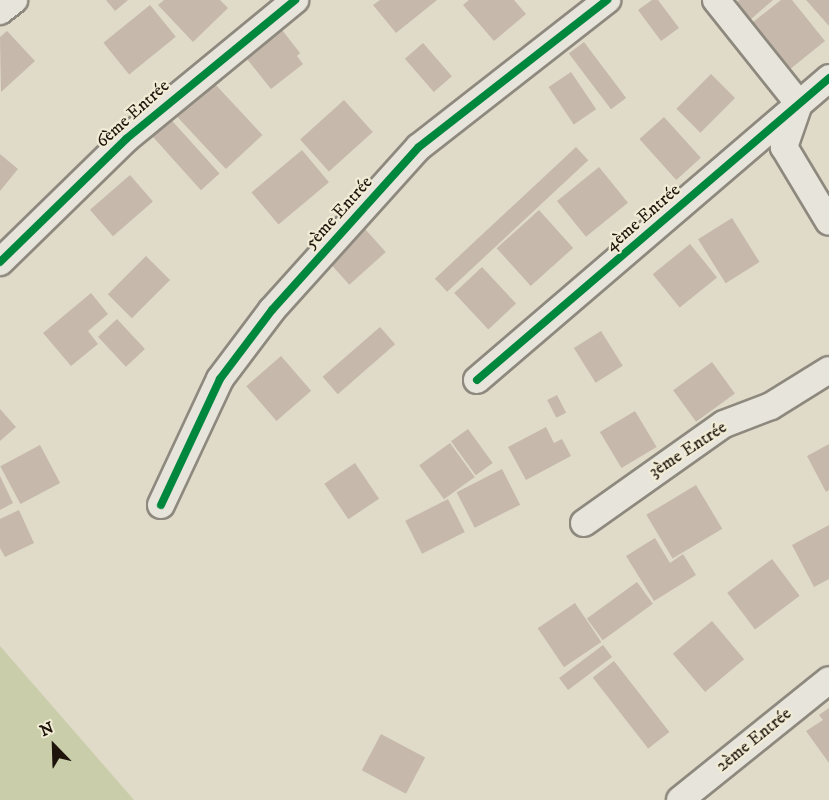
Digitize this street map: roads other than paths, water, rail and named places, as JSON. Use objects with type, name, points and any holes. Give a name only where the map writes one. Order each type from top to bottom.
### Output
[{"type":"street","points":[[0,11],[15,0]]},
{"type":"street","name":"6ème Entrée","points":[[0,262],[134,132],[295,0]]},
{"type":"street","name":"5ème Entrée","points":[[162,505],[220,379],[272,310],[418,147],[607,0]]},
{"type":"street","points":[[716,0],[799,104],[784,147],[829,222]]},
{"type":"street","name":"4ème Entrée","points":[[477,380],[829,78]]},
{"type":"street","name":"3ème Entrée","points":[[584,523],[724,424],[771,406],[829,370]]},
{"type":"street","name":"2ème Entrée","points":[[680,800],[829,680]]}]
